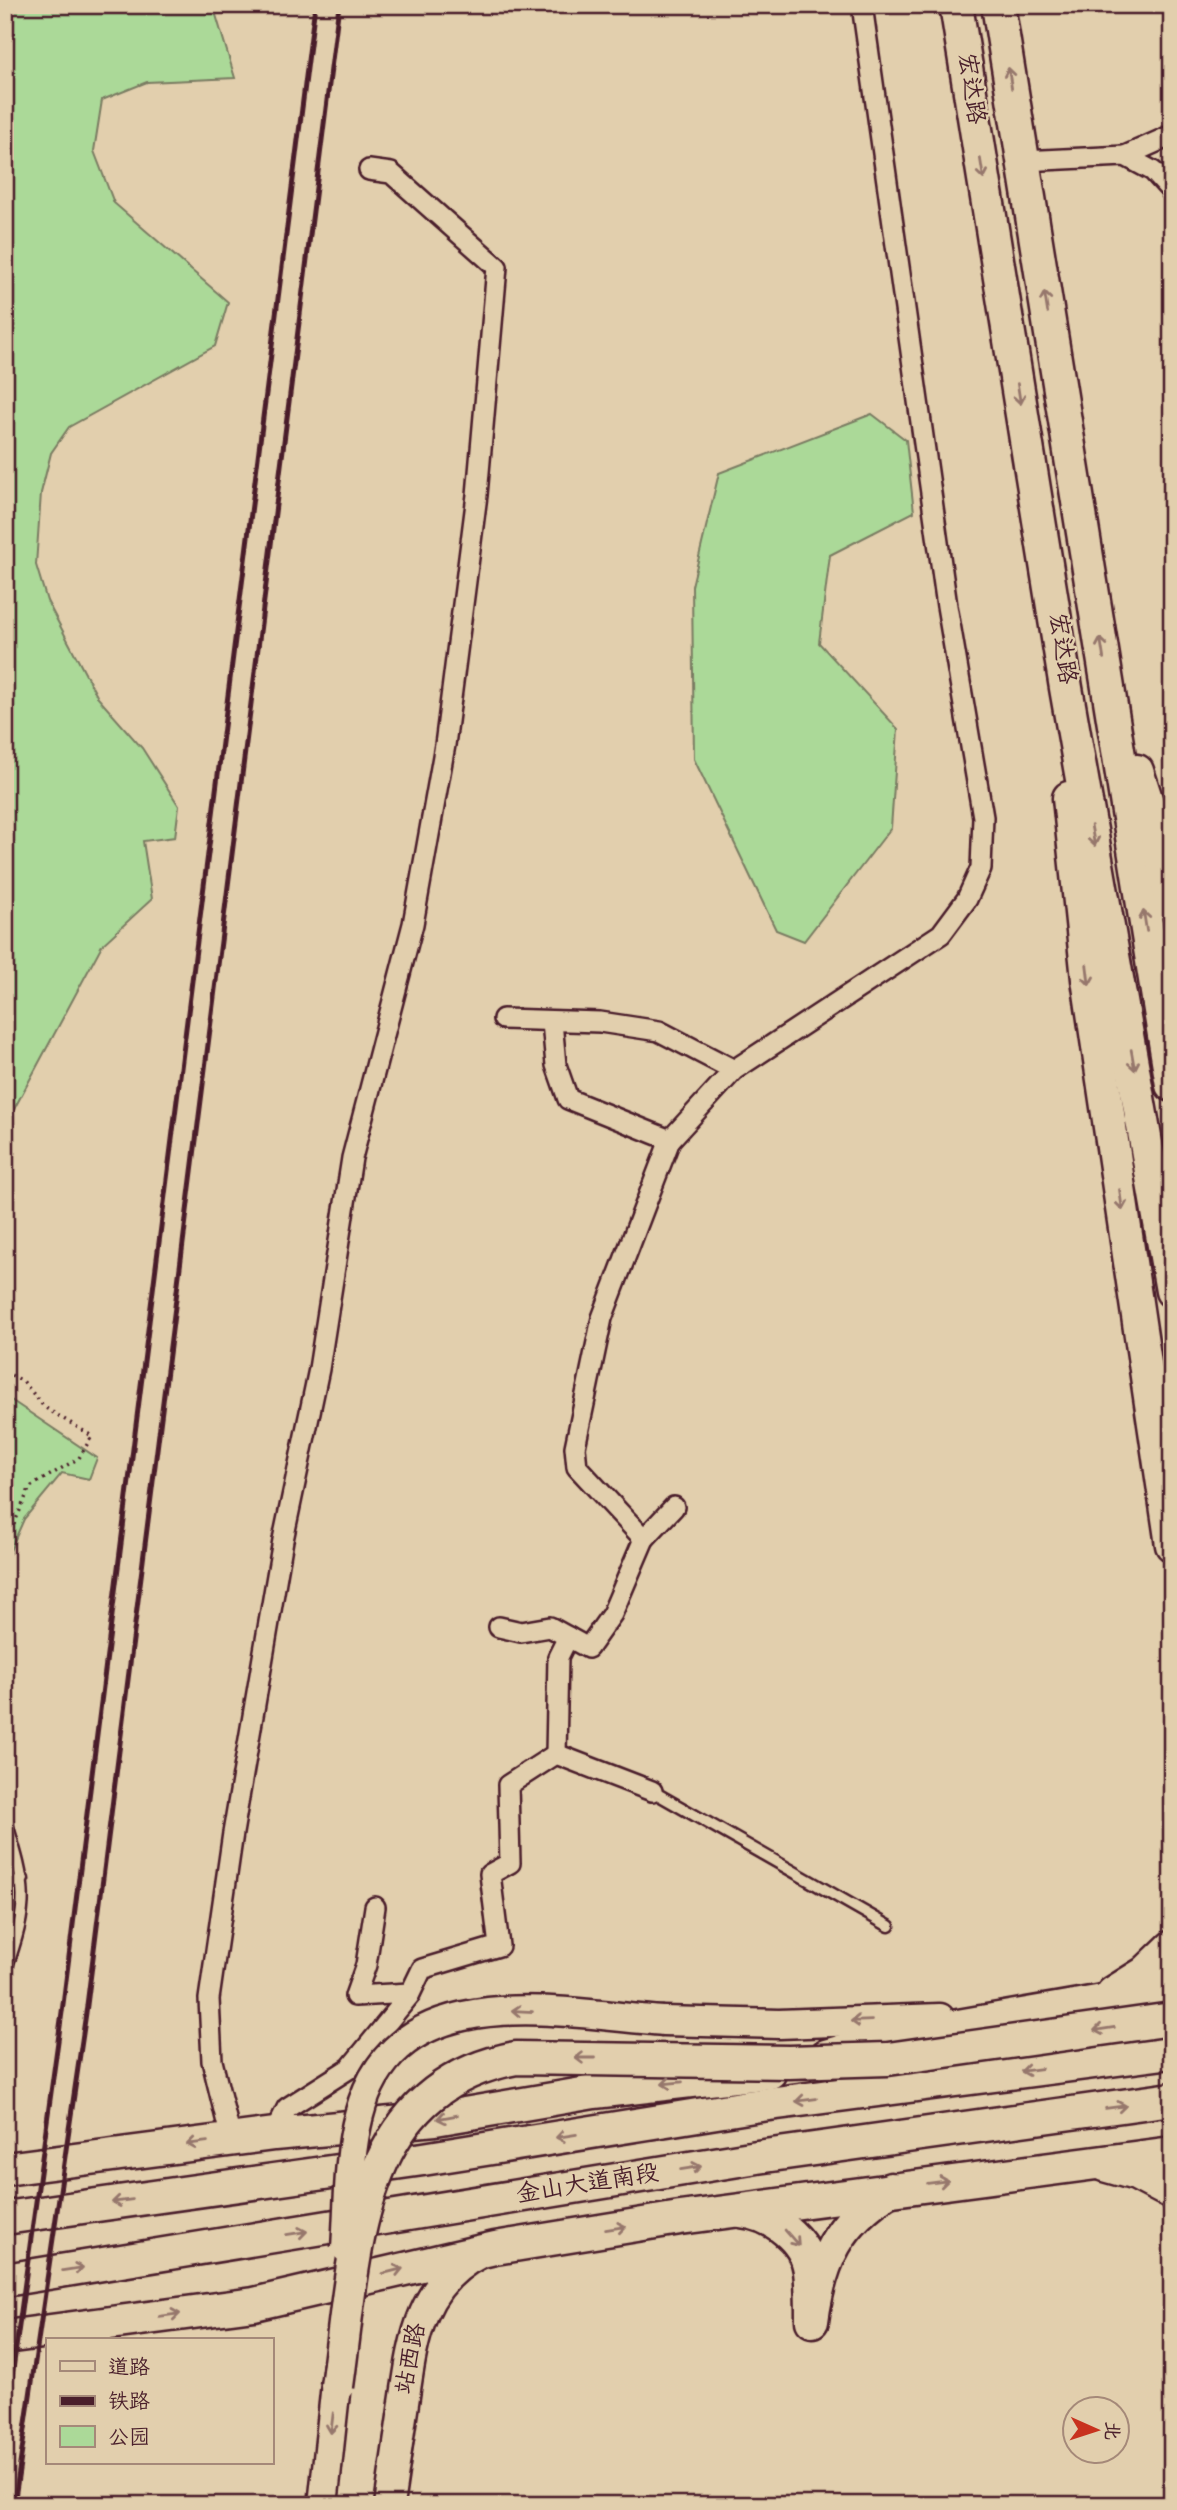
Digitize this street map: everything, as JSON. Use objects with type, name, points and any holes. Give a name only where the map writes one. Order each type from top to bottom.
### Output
[{"type":"main road","name":"宏达路","points":[[956,5],[1066,688],[1172,1291]]},
{"type":"main road","name":"宏达路","points":[[999,5],[1172,1085]]},
{"type":"main road","points":[[1108,684],[1155,827],[1172,905]]},
{"type":"main road","points":[[1066,688],[1069,822],[1088,979],[1172,1545]]},
{"type":"main road","points":[[1091,2003],[1137,1979],[1172,1947]]},
{"type":"main road","points":[[5,2169],[231,2139],[435,2119],[594,2092],[771,2072],[889,2038],[1172,1989]]},
{"type":"main road","points":[[337,2386],[353,2270],[365,2208],[382,2156],[392,2138],[418,2105],[434,2091],[472,2069],[516,2058],[789,2062],[888,2059],[1172,2019]]},
{"type":"main road","points":[[5,2218],[423,2159],[754,2106],[1172,2052]]},
{"type":"main road","name":"金山大道南段","points":[[5,2280],[757,2157],[1172,2099]]},
{"type":"main road","points":[[5,2337],[254,2304],[495,2248],[733,2210],[1172,2153]]},
{"type":"main road","points":[[1093,2163],[1136,2174],[1172,2193]]},
{"type":"main road","points":[[733,2210],[772,2220],[800,2247],[810,2269],[812,2320],[817,2285],[833,2246],[859,2213],[893,2188]]},
{"type":"street","points":[[644,1539],[577,1467],[575,1447],[602,1318],[670,1140],[734,1070],[942,934],[967,900],[981,868],[983,817],[947,606],[862,5]]},
{"type":"street","points":[[1023,161],[1125,156],[1172,135]]},
{"type":"street","points":[[1125,156],[1153,172],[1172,192]]},
{"type":"street","points":[[231,2139],[212,2061],[209,1999],[233,1833],[283,1540],[319,1369],[352,1158],[413,924],[445,745],[477,495],[497,267],[391,173],[369,170]]},
{"type":"street","points":[[503,1019],[600,1022],[659,1031],[734,1070]]},
{"type":"street","points":[[552,1022],[556,1066],[568,1099],[670,1140]]},
{"type":"street","points":[[499,1627],[521,1632],[550,1627],[588,1648],[612,1614],[644,1539],[674,1507]]},
{"type":"street","points":[[556,1754],[558,1657],[568,1637]]},
{"type":"street","points":[[556,1754],[652,1791]]},
{"type":"street","points":[[274,2134],[287,2108],[350,2068],[410,1993],[422,1969],[499,1946],[490,1874],[510,1863],[508,1785],[556,1754]]},
{"type":"street","points":[[375,1908],[366,1965],[355,1996],[410,1993]]},
{"type":"street","points":[[323,2505],[337,2386],[355,2130],[373,2079],[396,2051],[427,2027],[464,2013],[484,2010],[663,2021],[779,2024],[1027,2013]]},
{"type":"street","name":"站西路","points":[[389,2505],[413,2340],[423,2311],[451,2273],[471,2258],[495,2248]]},
{"type":"lane","points":[[652,1791],[889,1926]]},
{"type":"lane","points":[[5,1816],[23,1879],[23,1913],[5,1972]]},
{"type":"lane","points":[[5,1885],[23,1879]]},
{"type":"path","points":[[5,1372],[23,1381],[44,1407],[92,1436],[79,1458],[30,1487],[5,1545]]},
{"type":"green space","points":[[5,5],[213,5],[235,78],[147,82],[102,100],[94,151],[114,203],[228,302],[215,346],[69,427],[51,453],[41,493],[36,565],[47,601],[98,698],[142,748],[179,806],[175,837],[143,841],[152,899],[102,945],[5,1126]]},
{"type":"green space","points":[[872,414],[906,440],[914,512],[830,555],[819,643],[898,729],[891,828],[804,941],[776,930],[694,759],[692,586],[719,473]]},
{"type":"green space","points":[[5,1270],[13,1300],[14,1321],[10,1341],[5,1349]]},
{"type":"green space","points":[[5,1396],[97,1458],[89,1479],[62,1473],[24,1519],[5,1562]]},
{"type":"green space","points":[[5,1794],[17,1905],[5,1951]]},
{"type":"railway","points":[[5,2428],[62,2012],[315,5]]},
{"type":"railway","points":[[14,2505],[86,2013],[339,5]]}]
